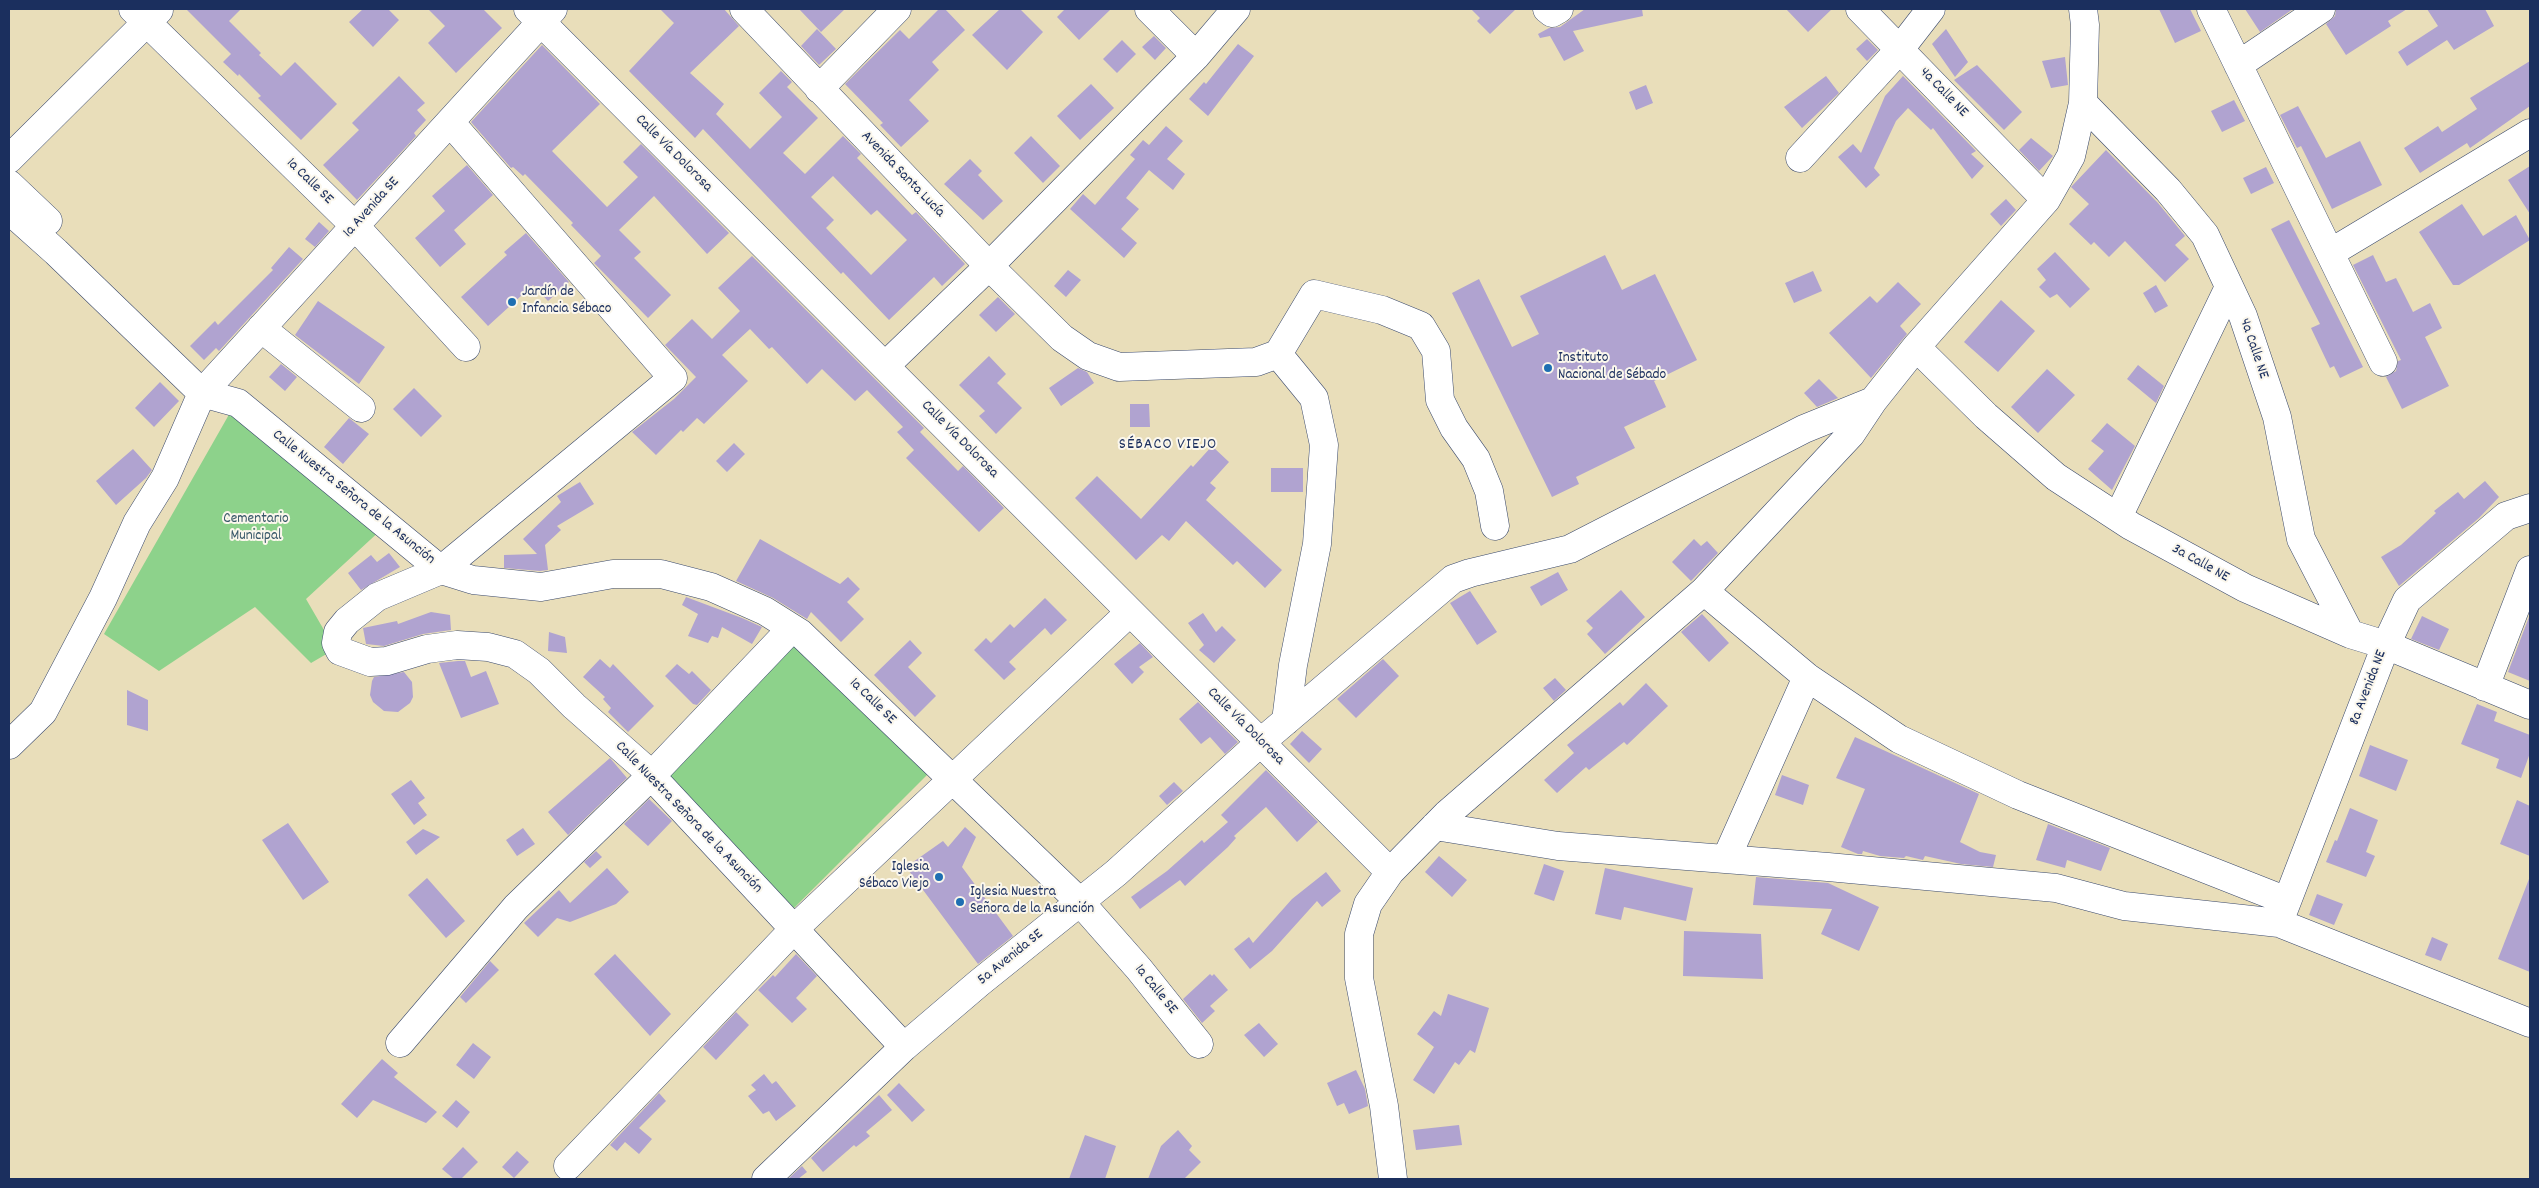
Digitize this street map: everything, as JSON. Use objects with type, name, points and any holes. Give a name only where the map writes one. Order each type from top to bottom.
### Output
[{"type":"street","name":"Avenida Santa Lucía","points":[[744,9],[989,266],[1062,338],[1088,356],[1119,367],[1256,362],[1278,354]]},
{"type":"street","points":[[819,89],[897,9]]},
{"type":"street","points":[[1148,9],[1196,56]]},
{"type":"street","points":[[885,366],[989,266],[1196,56],[1236,9]]},
{"type":"street","name":"4a Calle NE","points":[[1860,9],[2046,200]]},
{"type":"street","points":[[1800,158],[1900,49],[1931,9]]},
{"type":"street","points":[[1393,1179],[1384,1106],[1359,978],[1359,934],[1368,904],[1390,872],[1435,826],[1704,591],[1851,434],[1873,401],[1916,347],[2046,200],[2071,156],[2083,103],[2085,25],[2083,9]]},
{"type":"street","points":[[2211,9],[2383,362]]},
{"type":"street","points":[[2238,65],[2321,9]]},
{"type":"street","points":[[9,159],[146,13]]},
{"type":"street","name":"1a Calle SE","points":[[146,13],[355,226],[466,347]]},
{"type":"street","name":"1a Avenida SE","points":[[9,745],[43,712],[103,598],[137,523],[165,478],[208,386],[450,122],[541,13]]},
{"type":"street","name":"Calle Vía Dolorosa","points":[[541,13],[885,366],[1390,872]]},
{"type":"street","name":"4a Calle NE","points":[[2083,103],[2168,190],[2205,235],[2243,316],[2276,417],[2288,484],[2301,540],[2350,634]]},
{"type":"street","points":[[441,570],[673,378],[450,122]]},
{"type":"street","points":[[2330,253],[2530,133]]},
{"type":"street","name":"Calle Nuestra Señora de la Asunción","points":[[9,184],[208,386]]},
{"type":"street","name":"Calle Nuestra Señora de la Asunción","points":[[9,210],[208,386],[238,403],[441,570],[377,597],[347,621],[338,632],[336,643],[340,651],[370,662],[387,661],[427,650],[457,645],[488,647],[515,654],[539,671],[651,776],[904,1047]]},
{"type":"street","points":[[2118,517],[2229,287]]},
{"type":"street","points":[[1286,721],[1293,665],[1317,544],[1324,445],[1314,398],[1278,354],[1314,294],[1382,310],[1421,326],[1436,351],[1440,400],[1454,428],[1476,459],[1489,490],[1495,526]]},
{"type":"street","points":[[261,328],[361,408]]},
{"type":"street","name":"3a Calle NE","points":[[1916,347],[1986,416],[2056,477],[2118,517],[2245,588],[2350,634],[2386,645],[2530,705]]},
{"type":"street","name":"5a Avenida SE","points":[[766,1179],[904,1047],[979,983],[1116,873],[1261,742],[1453,580],[1470,573],[1570,549],[1804,429],[1873,401]]},
{"type":"street","name":"8a Avenida NE","points":[[2283,912],[2386,645],[2407,600],[2506,516],[2530,508]]},
{"type":"street","name":"1a Calle SE","points":[[441,570],[472,580],[541,587],[613,574],[661,574],[711,587],[765,611],[800,633],[1080,902],[1139,969],[1199,1044]]},
{"type":"street","points":[[2485,686],[2530,570]]},
{"type":"street","points":[[1704,591],[1807,677],[1899,739],[2018,795],[2530,1023]]},
{"type":"street","points":[[568,1166],[794,928],[1130,612]]},
{"type":"street","points":[[400,1043],[516,907],[651,776],[792,628]]},
{"type":"street","points":[[1726,859],[1807,677]]},
{"type":"street","points":[[1435,826],[1558,846],[2056,888],[2124,906],[2283,912]]},
{"type":"green space","name":"Cementario Municipal","points":[[231,411],[383,528],[306,599],[335,649],[311,663],[255,607],[159,671],[104,634]]},
{"type":"green space","points":[[792,643],[928,774],[791,911],[662,775]]},
{"type":"building","points":[[186,9],[241,9],[229,21],[261,53],[259,55],[281,76],[295,62],[337,104],[301,140],[258,98],[261,96],[239,74],[238,76],[223,62],[231,54]]},
{"type":"building","points":[[363,9],[388,9],[399,20],[373,47],[349,22]]},
{"type":"building","points":[[428,9],[483,9],[502,28],[456,73],[428,43],[445,26]]},
{"type":"building","points":[[660,9],[724,9],[739,26],[690,73],[724,104],[716,114],[750,149],[782,117],[759,93],[781,71],[792,82],[787,87],[818,118],[783,153],[805,174],[843,136],[861,154],[857,158],[912,215],[916,212],[965,264],[942,286],[934,277],[889,320],[843,272],[841,274],[703,129],[695,138],[629,71],[674,23]],"holes":[[[833,176],[871,215],[877,210],[907,240],[871,275],[826,228],[834,220],[811,197]]]},
{"type":"building","points":[[799,9],[845,9],[821,32]]},
{"type":"building","points":[[939,9],[945,9],[965,30],[932,62],[939,70],[909,100],[929,121],[901,147],[880,125],[883,123],[845,84],[900,30],[909,39]]},
{"type":"building","points":[[1000,9],[1020,9],[1043,32],[1007,70],[972,35]]},
{"type":"building","points":[[1065,9],[1111,9],[1079,40],[1057,17]]},
{"type":"building","points":[[1471,9],[1516,9],[1490,34],[1477,21],[1480,18]]},
{"type":"building","points":[[1585,9],[1642,9],[1643,16],[1573,31],[1584,51],[1564,61],[1550,36],[1540,38],[1538,34],[1549,28],[1560,27]]},
{"type":"building","points":[[1786,9],[1832,9],[1808,32]]},
{"type":"building","points":[[2159,9],[2190,9],[2201,31],[2175,43]]},
{"type":"building","points":[[2245,9],[2293,9],[2260,32]]},
{"type":"building","points":[[2336,9],[2407,9],[2388,21],[2391,26],[2346,55],[2326,24],[2335,16]]},
{"type":"building","points":[[2427,9],[2485,9],[2494,26],[2454,50],[2447,40],[2407,66],[2398,52],[2438,26]]},
{"type":"building","points":[[817,29],[836,49],[819,65],[801,46]]},
{"type":"building","points":[[1946,29],[1968,62],[1955,77],[1932,44]]},
{"type":"building","points":[[1154,36],[1166,48],[1155,60],[1142,47]]},
{"type":"building","points":[[1867,39],[1878,50],[1867,61],[1856,49]]},
{"type":"building","points":[[1122,40],[1136,54],[1117,73],[1103,59]]},
{"type":"building","points":[[1238,44],[1254,56],[1208,116],[1189,99],[1204,82],[1206,84]]},
{"type":"building","points":[[542,45],[600,104],[552,151],[607,207],[638,177],[623,162],[641,144],[729,233],[707,254],[654,196],[619,230],[641,252],[634,258],[671,295],[648,318],[594,263],[601,256],[571,225],[573,223],[525,174],[523,176],[513,167],[511,168],[471,122]]},
{"type":"building","points":[[2065,57],[2068,85],[2051,88],[2042,61]]},
{"type":"building","points":[[2530,61],[2530,106],[2470,148],[2467,143],[2420,173],[2404,148],[2438,126],[2442,132],[2477,109],[2470,98]]},
{"type":"building","points":[[1977,65],[2022,112],[2004,130],[1954,80]]},
{"type":"building","points":[[399,76],[425,103],[417,110],[426,120],[414,133],[416,136],[357,200],[323,165],[359,130],[352,123]]},
{"type":"building","points":[[1826,76],[1839,93],[1802,128],[1784,107]]},
{"type":"building","points":[[1903,76],[1976,151],[1971,154],[1984,166],[1972,179],[1933,128],[1931,130],[1908,108],[1896,121],[1874,168],[1880,175],[1866,188],[1838,157],[1853,144],[1861,153],[1885,96]]},
{"type":"building","points":[[1091,84],[1114,108],[1080,140],[1057,116]]},
{"type":"building","points":[[1646,85],[1653,103],[1636,110],[1629,92]]},
{"type":"building","points":[[2234,100],[2245,121],[2222,132],[2211,111]]},
{"type":"building","points":[[2298,106],[2326,158],[2360,141],[2382,185],[2332,209],[2301,146],[2297,148],[2280,115]]},
{"type":"building","points":[[1166,126],[1183,141],[1167,159],[1185,174],[1173,190],[1149,170],[1126,198],[1139,209],[1121,229],[1137,243],[1124,258],[1070,209],[1083,194],[1095,205],[1135,159],[1130,155],[1143,140],[1149,145]]},
{"type":"building","points":[[1031,136],[1060,166],[1043,183],[1014,153]]},
{"type":"building","points":[[2031,138],[2053,156],[2039,171],[2019,150]]},
{"type":"building","points":[[2106,150],[2158,203],[2185,236],[2175,245],[2189,259],[2165,282],[2125,241],[2109,257],[2094,242],[2091,245],[2069,224],[2089,204],[2071,187]]},
{"type":"building","points":[[970,159],[982,171],[978,175],[1003,201],[983,220],[944,184]]},
{"type":"building","points":[[467,165],[493,195],[454,230],[466,244],[440,267],[415,238],[445,211],[432,196]]},
{"type":"building","points":[[2530,166],[2530,214],[2508,180]]},
{"type":"building","points":[[2266,167],[2274,183],[2251,194],[2243,178]]},
{"type":"building","points":[[2006,199],[2016,210],[2001,226],[1990,214]]},
{"type":"building","points":[[2462,204],[2483,236],[2516,215],[2530,240],[2459,285],[2453,285],[2419,232]]},
{"type":"building","points":[[2289,220],[2363,367],[2340,378],[2334,366],[2330,368],[2311,328],[2320,324],[2271,229]]},
{"type":"building","points":[[319,222],[329,231],[315,247],[305,239]]},
{"type":"building","points":[[526,233],[569,282],[548,301],[533,285],[488,326],[461,297],[507,255],[504,252]]},
{"type":"building","points":[[289,247],[303,259],[219,351],[216,348],[204,360],[190,346],[215,321],[218,325],[273,270],[271,268]]},
{"type":"building","points":[[2055,252],[2090,289],[2070,308],[2057,294],[2050,298],[2039,287],[2046,280],[2037,269]]},
{"type":"building","points":[[1605,255],[1622,290],[1655,274],[1697,360],[1654,381],[1666,407],[1624,427],[1635,448],[1576,477],[1579,484],[1552,497],[1452,293],[1479,279],[1512,347],[1539,334],[1520,296]]},
{"type":"building","points":[[2373,255],[2386,282],[2396,278],[2413,312],[2430,303],[2442,328],[2425,337],[2449,386],[2402,409],[2386,377],[2396,371],[2398,361],[2401,360],[2353,265]]},
{"type":"building","points":[[752,256],[924,428],[920,432],[958,471],[963,466],[1004,508],[979,532],[906,458],[914,450],[897,432],[903,427],[867,390],[855,401],[822,369],[807,384],[772,347],[769,349],[750,329],[722,355],[748,381],[704,424],[697,418],[683,432],[681,430],[656,455],[632,432],[674,399],[696,377],[665,345],[692,319],[712,339],[740,311],[718,288]]},
{"type":"building","points":[[1068,270],[1081,280],[1066,297],[1054,286]]},
{"type":"building","points":[[1813,271],[1822,291],[1794,303],[1785,283]]},
{"type":"building","points":[[1898,282],[1921,304],[1900,326],[1907,334],[1871,378],[1829,333],[1870,296],[1877,303]]},
{"type":"building","points":[[2156,285],[2168,306],[2155,313],[2143,293]]},
{"type":"building","points":[[998,297],[1015,314],[996,332],[979,315]]},
{"type":"building","points":[[2001,300],[2035,331],[1998,372],[1964,342]]},
{"type":"building","points":[[318,301],[385,347],[359,384],[295,335]]},
{"type":"building","points":[[989,356],[1006,374],[997,383],[1022,408],[996,434],[979,416],[985,411],[959,385]]},
{"type":"building","points":[[281,364],[297,377],[285,391],[269,377]]},
{"type":"building","points":[[2138,365],[2164,386],[2156,403],[2127,379]]},
{"type":"building","points":[[1078,368],[1087,372],[1094,383],[1061,406],[1049,388]]},
{"type":"building","points":[[2047,369],[2075,395],[2038,433],[2011,407]]},
{"type":"building","points":[[1819,379],[1838,398],[1817,407],[1804,393]]},
{"type":"building","points":[[160,382],[179,401],[154,427],[135,408]]},
{"type":"building","points":[[414,388],[442,416],[421,437],[393,409]]},
{"type":"building","points":[[1130,404],[1149,404],[1150,427],[1130,427]]},
{"type":"building","points":[[349,418],[369,434],[343,464],[324,447]]},
{"type":"building","points":[[2107,423],[2135,446],[2112,490],[2088,469],[2104,451],[2091,441]]},
{"type":"building","points":[[734,443],[745,454],[727,472],[716,461]]},
{"type":"building","points":[[1212,446],[1229,462],[1210,483],[1216,488],[1206,500],[1282,570],[1265,588],[1237,561],[1233,565],[1186,521],[1169,541],[1162,535],[1136,560],[1075,498],[1097,476],[1141,519],[1191,465],[1193,467]]},
{"type":"building","points":[[133,449],[152,470],[146,478],[116,505],[96,481]]},
{"type":"building","points":[[1271,468],[1303,468],[1303,492],[1271,492]]},
{"type":"building","points":[[2485,481],[2499,497],[2479,518],[2399,586],[2381,557],[2401,545],[2436,513],[2434,511],[2458,492],[2464,499]]},
{"type":"building","points":[[580,482],[594,504],[557,526],[561,530],[545,545],[548,570],[504,568],[504,555],[537,554],[523,539],[561,502],[557,496]]},
{"type":"building","points":[[760,539],[840,584],[848,577],[860,589],[847,602],[864,619],[841,642],[811,612],[807,619],[773,598],[736,581]]},
{"type":"building","points":[[1694,539],[1701,546],[1707,541],[1718,553],[1691,581],[1672,562]]},
{"type":"building","points":[[389,553],[400,567],[361,590],[348,573],[371,555],[377,562]]},
{"type":"building","points":[[1558,572],[1568,590],[1541,606],[1530,587]]},
{"type":"building","points":[[1621,590],[1645,617],[1605,654],[1587,634],[1593,628],[1586,621]]},
{"type":"building","points":[[1470,591],[1497,632],[1477,645],[1450,603]]},
{"type":"building","points":[[686,597],[762,627],[752,644],[722,627],[718,638],[712,636],[708,643],[688,636],[698,614],[682,605]]},
{"type":"building","points":[[1045,598],[1067,620],[1051,635],[1045,628],[1009,662],[1016,669],[1004,680],[974,650],[986,638],[991,643],[1010,624],[1014,628]]},
{"type":"building","points":[[431,612],[450,615],[451,630],[423,634],[384,646],[366,644],[363,628],[397,621],[398,624]]},
{"type":"building","points":[[1203,613],[1216,632],[1222,626],[1236,640],[1214,663],[1199,650],[1204,645],[1188,623]]},
{"type":"building","points":[[1702,614],[1729,643],[1709,662],[1681,632]]},
{"type":"building","points":[[2422,616],[2449,629],[2439,650],[2411,639]]},
{"type":"building","points":[[2530,617],[2530,681],[2508,672]]},
{"type":"building","points":[[549,632],[565,637],[567,653],[548,651]]},
{"type":"building","points":[[910,640],[922,653],[908,667],[936,696],[915,717],[874,675]]},
{"type":"building","points":[[1140,643],[1153,657],[1139,667],[1144,672],[1132,684],[1114,664]]},
{"type":"building","points":[[600,659],[610,668],[613,664],[654,706],[628,732],[608,712],[611,708],[603,699],[605,697],[583,677]]},
{"type":"building","points":[[1383,659],[1399,676],[1356,718],[1337,699]]},
{"type":"building","points":[[465,661],[471,677],[486,671],[499,704],[461,718],[439,663]]},
{"type":"building","points":[[677,664],[689,674],[692,671],[711,690],[697,705],[693,704],[665,676]]},
{"type":"building","points":[[404,672],[412,682],[413,697],[410,703],[398,712],[384,711],[373,702],[370,695],[374,677]]},
{"type":"building","points":[[1555,678],[1566,690],[1554,701],[1543,688]]},
{"type":"building","points":[[1646,683],[1668,706],[1627,745],[1624,742],[1589,770],[1586,767],[1557,793],[1544,780],[1574,753],[1567,745],[1620,702],[1623,706]]},
{"type":"building","points":[[127,690],[148,700],[148,731],[127,725]]},
{"type":"building","points":[[1198,702],[1238,742],[1225,754],[1210,737],[1201,744],[1179,719]]},
{"type":"building","points":[[2477,704],[2497,712],[2494,721],[2530,735],[2530,753],[2521,778],[2496,768],[2499,759],[2461,744]]},
{"type":"building","points":[[1302,731],[1322,749],[1309,763],[1290,744]]},
{"type":"building","points":[[1855,737],[1979,794],[1960,842],[1980,852],[1996,855],[1993,867],[1961,864],[1925,856],[1923,860],[1906,856],[1904,858],[1880,856],[1863,851],[1862,854],[1858,854],[1841,847],[1865,789],[1836,778]]},
{"type":"building","points":[[2370,745],[2408,760],[2396,791],[2359,776]]},
{"type":"building","points":[[610,758],[627,778],[568,835],[548,812]]},
{"type":"building","points":[[1266,770],[1318,822],[1297,842],[1266,807],[1234,836],[1236,838],[1228,847],[1185,886],[1180,880],[1140,909],[1131,897],[1167,871],[1202,840],[1204,843],[1228,822],[1221,815]]},
{"type":"building","points":[[1782,775],[1809,785],[1803,805],[1775,795]]},
{"type":"building","points":[[411,780],[425,798],[418,803],[427,815],[414,825],[391,794]]},
{"type":"building","points":[[1174,782],[1183,791],[1167,805],[1159,796]]},
{"type":"building","points":[[649,799],[672,821],[648,846],[624,824]]},
{"type":"building","points":[[2517,800],[2530,806],[2530,856],[2500,844]]},
{"type":"building","points":[[2350,808],[2378,820],[2366,852],[2375,856],[2366,877],[2326,862],[2335,840],[2337,841]]},
{"type":"building","points":[[288,823],[329,882],[303,900],[262,840]]},
{"type":"building","points":[[2048,824],[2110,848],[2101,871],[2067,860],[2065,868],[2036,860]]},
{"type":"building","name":"Iglesia Nuestra Señora de la Asunción","points":[[965,827],[976,837],[962,867],[1013,936],[978,964],[906,867],[943,841],[948,847]]},
{"type":"building","points":[[523,828],[535,844],[517,856],[506,840]]},
{"type":"building","points":[[423,829],[440,837],[416,855],[406,842]]},
{"type":"building","points":[[596,851],[602,857],[590,868],[584,862]]},
{"type":"building","points":[[1439,856],[1467,880],[1452,897],[1425,872]]},
{"type":"building","points":[[1544,864],[1564,871],[1554,901],[1534,894]]},
{"type":"building","points":[[607,868],[629,892],[616,904],[570,922],[557,918],[538,937],[524,923],[559,890],[570,903]]},
{"type":"building","points":[[1605,868],[1693,888],[1686,921],[1624,907],[1621,920],[1595,914]]},
{"type":"building","points":[[1326,872],[1341,891],[1322,907],[1317,901],[1272,951],[1250,969],[1234,949],[1249,937],[1253,943],[1292,899]]},
{"type":"building","points":[[1756,877],[1828,883],[1879,907],[1859,951],[1821,934],[1832,909],[1753,905]]},
{"type":"building","points":[[427,878],[465,921],[446,938],[408,895]]},
{"type":"building","points":[[2530,879],[2530,972],[2498,959]]},
{"type":"building","points":[[2317,894],[2343,904],[2334,925],[2309,915]]},
{"type":"building","points":[[1684,931],[1761,934],[1763,979],[1683,976]]},
{"type":"building","points":[[2432,937],[2448,944],[2441,961],[2425,955]]},
{"type":"building","points":[[615,954],[671,1014],[650,1036],[594,974]]},
{"type":"building","points":[[796,954],[817,976],[796,998],[807,1009],[792,1023],[758,990],[773,975],[775,977]]},
{"type":"building","points":[[490,961],[499,970],[466,1003],[460,997]]},
{"type":"building","points":[[1210,974],[1212,976],[1214,974],[1228,990],[1210,1006],[1215,1011],[1202,1023],[1183,999]]},
{"type":"building","points":[[1448,994],[1489,1008],[1475,1053],[1470,1050],[1459,1065],[1455,1062],[1434,1094],[1413,1080],[1434,1047],[1417,1034],[1434,1011],[1441,1016]]},
{"type":"building","points":[[736,1012],[749,1025],[716,1060],[703,1047]]},
{"type":"building","points":[[1259,1023],[1278,1044],[1264,1057],[1244,1035]]},
{"type":"building","points":[[473,1043],[491,1057],[474,1079],[456,1065]]},
{"type":"building","points":[[382,1059],[398,1073],[394,1077],[437,1112],[426,1123],[373,1100],[357,1118],[341,1104]]},
{"type":"building","points":[[1356,1070],[1365,1089],[1368,1106],[1349,1114],[1344,1103],[1337,1106],[1327,1083]]},
{"type":"building","points":[[764,1074],[772,1084],[776,1081],[796,1106],[776,1121],[769,1111],[763,1114],[748,1096],[756,1090],[751,1085]]},
{"type":"building","points":[[899,1083],[925,1110],[912,1122],[887,1095]]},
{"type":"building","points":[[659,1093],[666,1101],[639,1128],[652,1139],[639,1154],[625,1142],[617,1151],[610,1145]]},
{"type":"building","points":[[879,1095],[892,1110],[866,1132],[870,1136],[856,1147],[854,1145],[823,1172],[811,1158]]},
{"type":"building","points":[[456,1100],[470,1112],[457,1128],[442,1116]]},
{"type":"building","points":[[1459,1125],[1462,1145],[1416,1150],[1413,1130]]},
{"type":"building","points":[[1178,1130],[1192,1146],[1189,1150],[1201,1162],[1184,1179],[1148,1179],[1161,1146]]},
{"type":"building","points":[[1085,1135],[1116,1146],[1105,1179],[1069,1179]]},
{"type":"building","points":[[463,1147],[478,1162],[461,1179],[454,1179],[442,1169]]},
{"type":"building","points":[[517,1151],[529,1162],[514,1178],[502,1167]]},
{"type":"building","points":[[802,1166],[807,1172],[798,1179],[788,1179]]},
{"type":"place","name":"Jardín de Infancia Sébaco","points":[[512,302]]},
{"type":"place","name":"Instituto Nacional de Sébado","points":[[1548,368]]},
{"type":"place","name":"Iglesia Sébaco Viejo","points":[[939,877]]},
{"type":"place","name":"Iglesia Nuestra Señora de la Asunción","points":[[960,902]]},
{"type":"district","name":"SÉBACO VIEJO","points":[[1168,446]]}]
